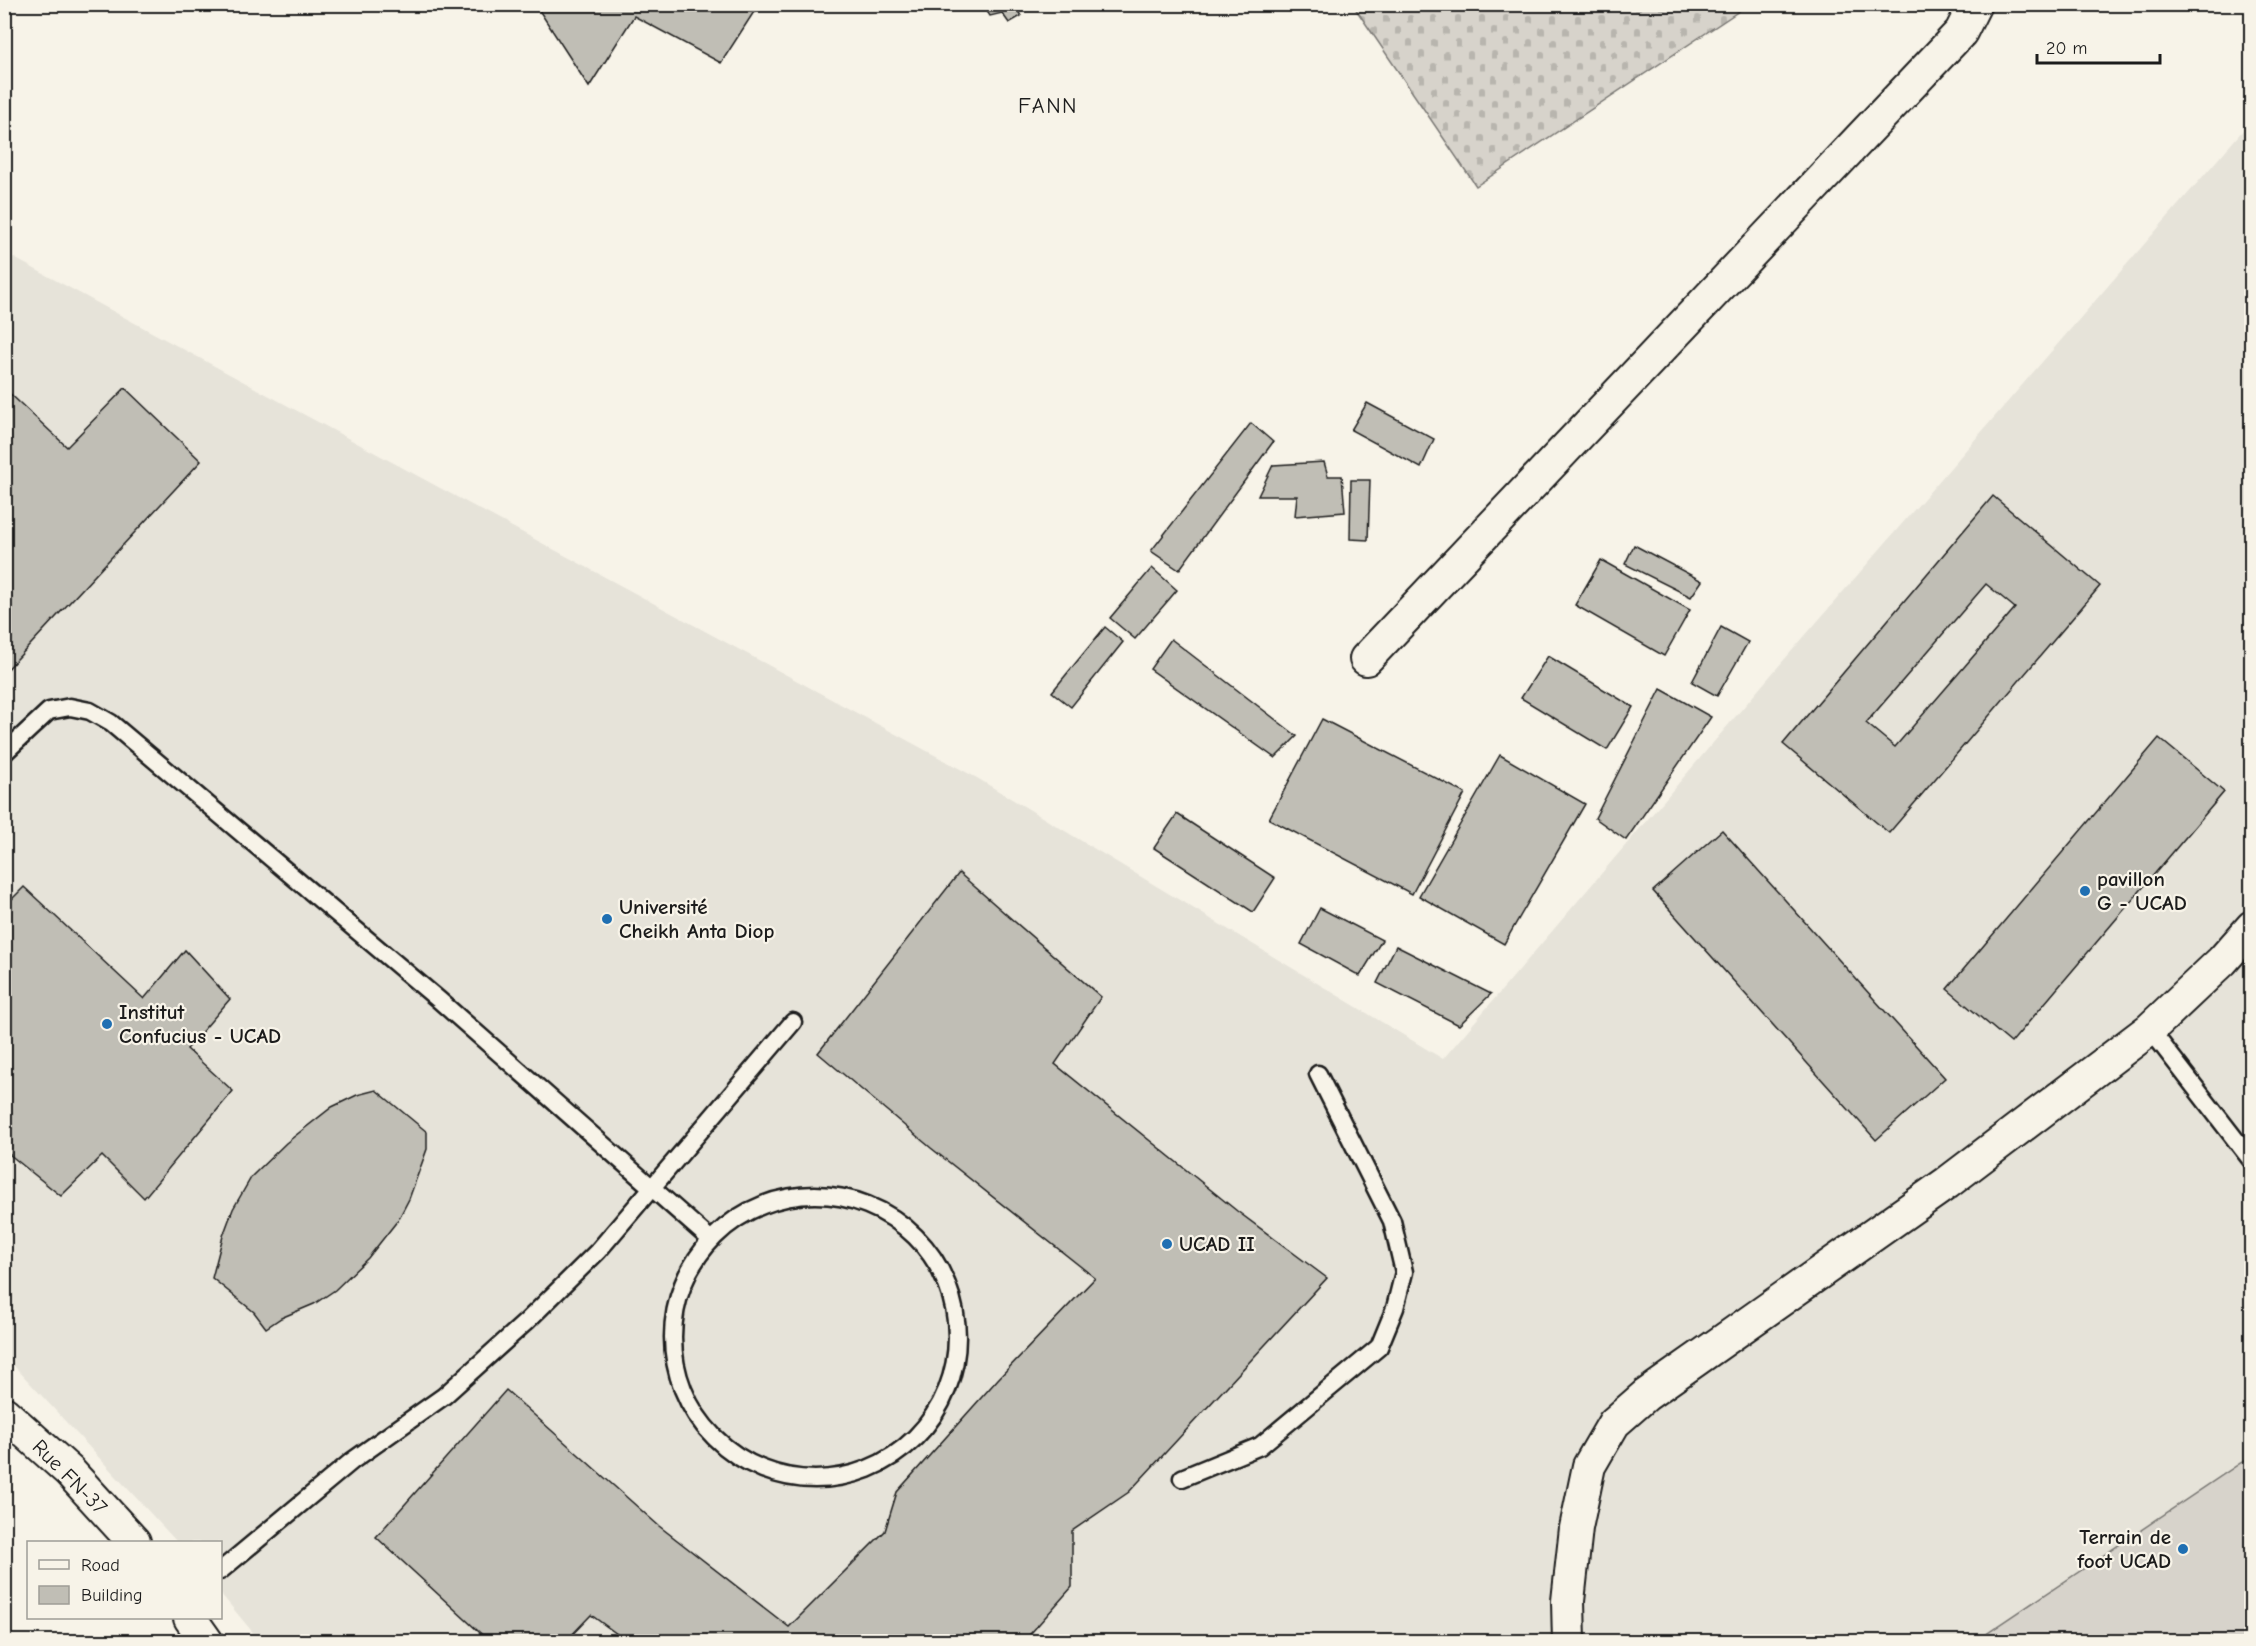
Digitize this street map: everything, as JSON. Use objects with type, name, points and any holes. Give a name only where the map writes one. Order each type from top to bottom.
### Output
[{"type":"street","points":[[1366,659],[1961,32],[1975,4]]},
{"type":"street","points":[[1569,1641],[1568,1601],[1575,1538],[1589,1466],[1614,1423],[1646,1395],[1947,1183],[2150,1029],[2222,961],[2252,927]]},
{"type":"street","name":"Rue FN-37","points":[[4,1413],[69,1471],[133,1541]]},
{"type":"street","points":[[191,1619],[207,1641]]},
{"type":"lane","points":[[4,753],[50,711],[70,707],[90,711],[111,723],[439,1000],[710,1239]]},
{"type":"lane","points":[[222,1569],[351,1461],[444,1396],[527,1321],[590,1258],[653,1189],[793,1022]]},
{"type":"lane","points":[[2150,1029],[2252,1161]]},
{"type":"lane","points":[[1182,1478],[1260,1446],[1379,1347],[1395,1308],[1404,1272],[1392,1221],[1318,1074]]},
{"type":"lane","points":[[827,1195],[858,1201],[888,1214],[913,1234],[934,1258],[948,1286],[956,1317],[958,1349],[951,1380],[945,1394],[938,1409],[919,1435],[894,1455],[866,1470],[824,1479],[803,1479],[771,1473],[742,1460],[716,1440],[695,1416],[681,1388],[673,1357],[672,1324],[678,1293],[691,1264],[710,1239],[735,1219],[764,1204],[795,1196],[827,1195]]},
{"type":"shaded area","name":"Université Cheikh Anta Diop","points":[[2251,121],[2251,1641],[260,1641],[222,1595],[222,1541],[176,1541],[5,1356],[5,253],[977,778],[1443,1059],[1777,668]]},
{"type":"green space","points":[[1353,5],[1748,5],[1476,186]]},
{"type":"green space","name":"Terrain de foot UCAD","points":[[2251,1456],[2251,1641],[1976,1641]]},
{"type":"building","points":[[535,4],[759,4],[721,63],[634,16],[589,87]]},
{"type":"building","points":[[982,4],[1014,4],[1021,16],[1009,23],[1002,13],[990,16]]},
{"type":"building","points":[[4,388],[67,447],[125,388],[201,461],[4,673]]},
{"type":"building","points":[[1367,403],[1434,439],[1421,468],[1351,430]]},
{"type":"building","points":[[1251,423],[1273,442],[1179,570],[1151,551]]},
{"type":"building","points":[[1324,462],[1328,476],[1342,476],[1345,512],[1295,516],[1297,496],[1258,496],[1273,465]]},
{"type":"building","points":[[1351,480],[1370,480],[1368,540],[1350,539]]},
{"type":"building","points":[[1993,496],[2100,586],[1889,833],[1783,744]],"holes":[[[1986,584],[2015,608],[1895,747],[1866,723]]]},
{"type":"building","points":[[1634,545],[1702,581],[1691,597],[1625,564]]},
{"type":"building","points":[[1601,560],[1690,610],[1664,656],[1575,605]]},
{"type":"building","points":[[1152,568],[1177,590],[1135,639],[1110,618]]},
{"type":"building","points":[[1105,627],[1123,642],[1071,707],[1052,692]]},
{"type":"building","points":[[1721,627],[1748,642],[1717,696],[1692,682]]},
{"type":"building","points":[[1171,639],[1297,736],[1275,758],[1150,669]]},
{"type":"building","points":[[1548,656],[1633,707],[1607,750],[1521,698]]},
{"type":"building","points":[[1661,689],[1711,717],[1626,840],[1595,818]]},
{"type":"building","points":[[1322,719],[1465,793],[1412,894],[1269,819]]},
{"type":"building","name":"pavillon G - UCAD","points":[[2159,738],[2224,792],[2011,1043],[1947,989]]},
{"type":"building","points":[[1500,755],[1585,804],[1504,944],[1419,896]]},
{"type":"building","points":[[1177,814],[1275,878],[1253,912],[1154,848]]},
{"type":"building","points":[[1722,830],[1945,1078],[1876,1140],[1653,891]]},
{"type":"building","name":"UCAD II","points":[[959,873],[1101,997],[1055,1064],[1237,1211],[1327,1278],[1129,1492],[1072,1531],[1072,1587],[1023,1642],[628,1642],[591,1615],[565,1642],[490,1642],[376,1537],[506,1390],[659,1526],[789,1627],[885,1531],[897,1492],[998,1379],[1095,1278],[931,1148],[818,1053]]},
{"type":"building","name":"Institut Confucius - UCAD","points":[[24,887],[144,999],[185,950],[230,999],[187,1049],[233,1091],[144,1198],[102,1156],[61,1196],[4,1150],[4,991],[8,985],[4,983],[4,907]]},
{"type":"building","points":[[1320,908],[1382,940],[1360,976],[1301,944]]},
{"type":"building","points":[[1396,946],[1491,994],[1459,1025],[1377,983]]},
{"type":"building","points":[[376,1090],[427,1132],[427,1149],[409,1199],[398,1220],[368,1258],[335,1290],[314,1304],[281,1318],[266,1328],[254,1312],[212,1278],[233,1209],[252,1176],[286,1143],[332,1107],[357,1095]]},
{"type":"place","name":"pavillon G - UCAD","points":[[2085,891]]},
{"type":"place","name":"Université Cheikh Anta Diop","points":[[607,919]]},
{"type":"place","name":"Institut Confucius - UCAD","points":[[107,1024]]},
{"type":"place","name":"UCAD II","points":[[1167,1244]]},
{"type":"place","name":"Terrain de foot UCAD","points":[[2183,1549]]},
{"type":"district","name":"FANN","points":[[1048,106]]}]
